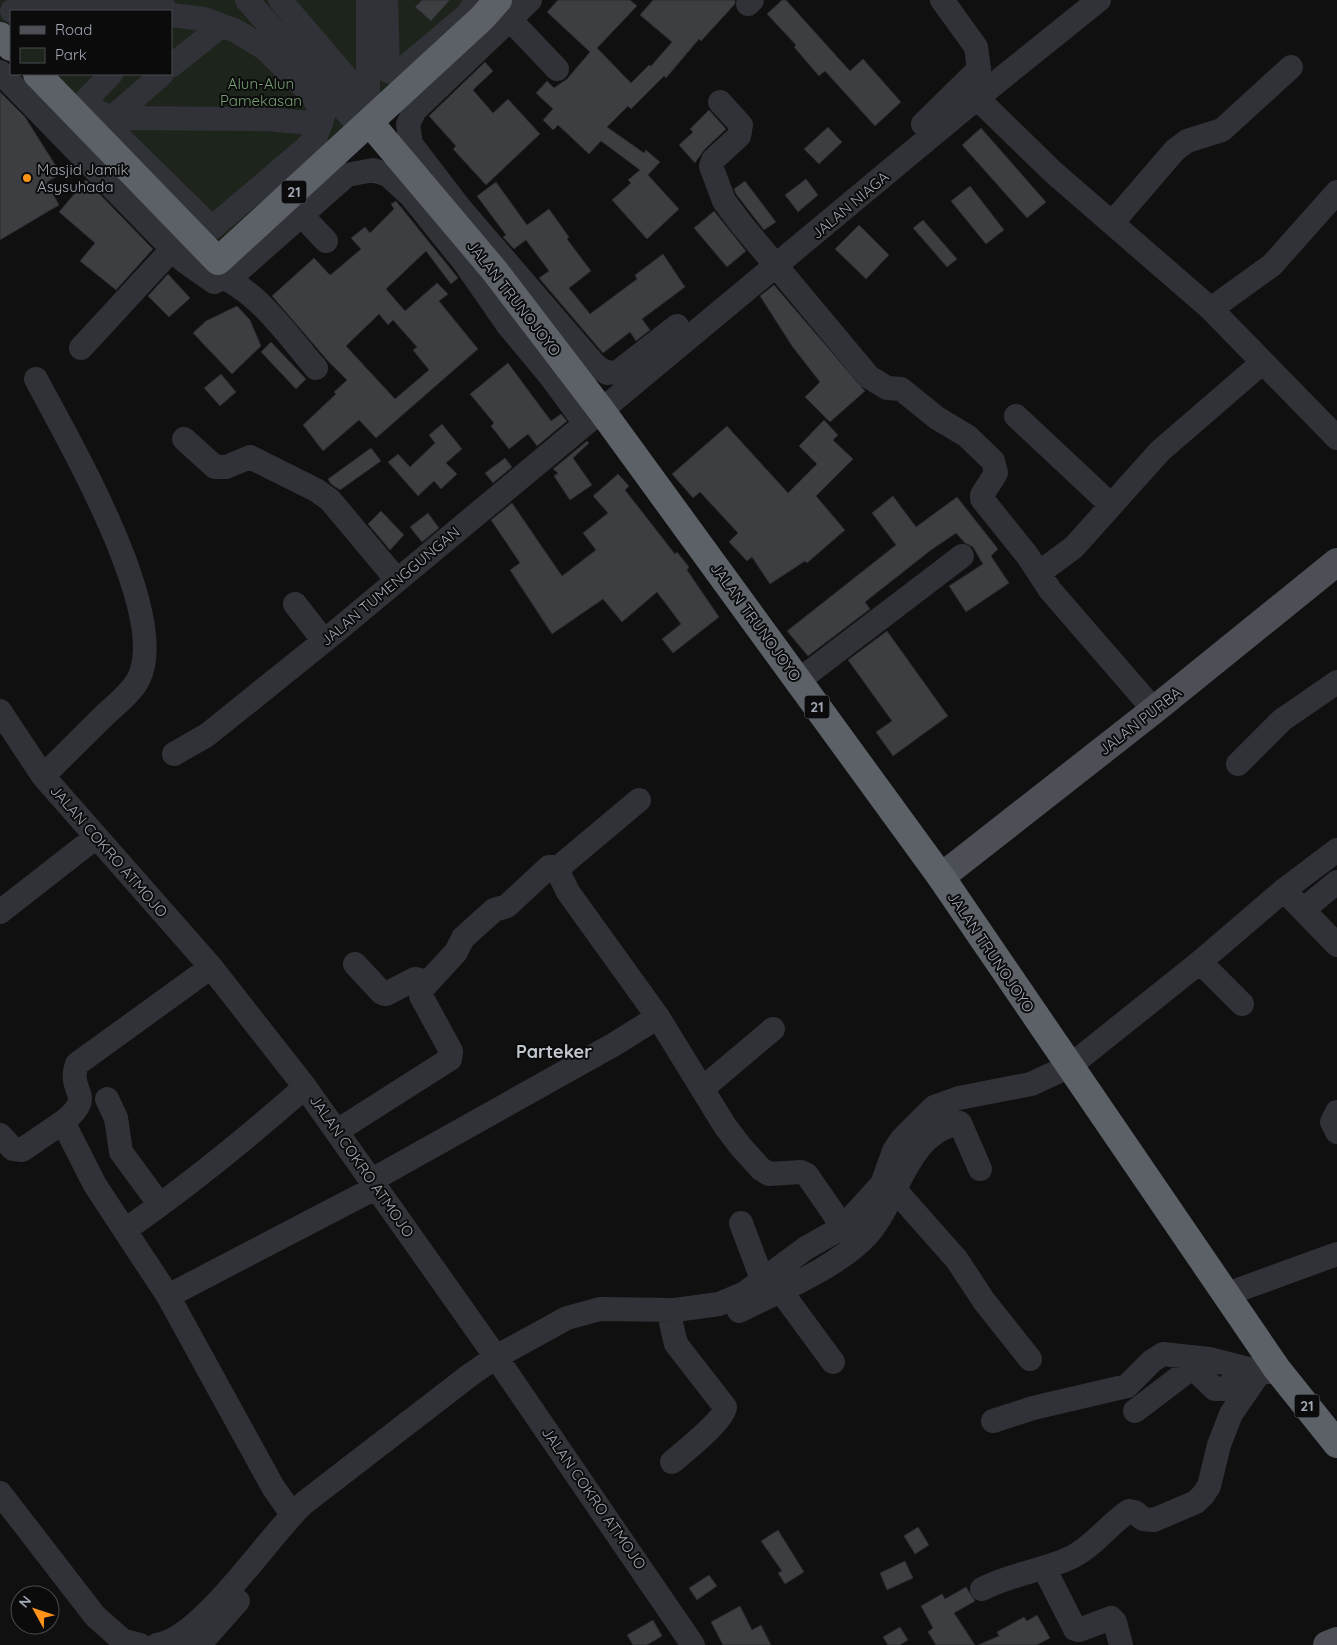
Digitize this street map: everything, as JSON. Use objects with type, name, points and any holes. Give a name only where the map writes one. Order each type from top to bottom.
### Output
[{"type":"highway","name":"21","points":[[216,270],[294,207],[369,113],[495,6]]},
{"type":"highway","points":[[0,36],[10,47]]},
{"type":"highway","points":[[38,75],[136,175],[216,270]]},
{"type":"highway","name":"JALAN TRUNOJOYO","points":[[369,113],[494,270],[593,417],[798,681],[941,877],[1232,1303]]},
{"type":"highway","name":"21","points":[[1232,1303],[1266,1370],[1337,1444]]},
{"type":"main road","name":"JALAN PURBA","points":[[941,877],[1154,710],[1337,562]]},
{"type":"main road","points":[[1327,1645],[1337,1641]]},
{"type":"street","points":[[247,0],[352,118],[369,113]]},
{"type":"street","points":[[280,0],[369,113]]},
{"type":"street","points":[[368,0],[369,113]]},
{"type":"street","points":[[386,0],[388,71],[397,74],[467,15],[495,6],[530,0]]},
{"type":"street","points":[[495,6],[415,110],[408,124],[411,144],[460,208],[596,366],[607,373],[618,372],[633,362],[772,260],[920,126],[979,69],[976,47],[942,0]]},
{"type":"street","points":[[954,0],[1008,73]]},
{"type":"street","name":"JALAN NIAGA","points":[[593,417],[772,260],[1099,0]]},
{"type":"street","points":[[14,10],[146,1],[163,6],[165,10]]},
{"type":"street","points":[[495,6],[557,69]]},
{"type":"street","points":[[161,75],[112,118],[109,123],[110,128],[212,228],[306,148],[316,136],[323,116],[313,96],[264,48],[236,31],[191,11]]},
{"type":"street","points":[[10,13],[5,19],[10,27]]},
{"type":"street","points":[[172,65],[222,26]]},
{"type":"street","points":[[1114,222],[1175,150],[1187,142],[1222,130],[1291,68]]},
{"type":"street","points":[[0,72],[176,247],[216,270],[250,293],[316,368]]},
{"type":"street","points":[[57,75],[96,111],[112,118],[267,119],[321,124]]},
{"type":"street","points":[[85,101],[110,75]]},
{"type":"street","points":[[977,98],[1053,172],[1114,222],[1211,309],[1337,438]]},
{"type":"street","points":[[720,102],[741,125],[739,136],[713,160],[712,172],[724,201],[742,226],[869,377],[887,388],[901,389],[937,418],[968,436],[993,461],[996,474],[982,495],[982,499],[1050,590],[1154,710]]},
{"type":"street","points":[[326,241],[294,207],[347,175],[373,170],[388,175],[410,195],[464,262],[507,324],[551,376],[593,417]]},
{"type":"street","points":[[136,175],[128,182],[127,189],[176,247]]},
{"type":"street","points":[[1211,309],[1272,265],[1337,192]]},
{"type":"street","points":[[81,348],[176,247]]},
{"type":"street","points":[[1039,573],[1074,547],[1160,451],[1263,362]]},
{"type":"street","points":[[36,379],[99,503],[136,591],[145,637],[139,678],[127,694],[43,776]]},
{"type":"street","points":[[1016,416],[1111,506]]},
{"type":"street","name":"JALAN TUMENGGUNGAN","points":[[174,754],[207,735],[324,641],[593,417]]},
{"type":"street","points":[[184,439],[215,467],[226,467],[250,457],[316,490],[330,500],[397,580]]},
{"type":"street","points":[[798,681],[962,556]]},
{"type":"street","points":[[295,604],[324,641]]},
{"type":"street","points":[[1238,764],[1282,720],[1337,682]]},
{"type":"street","name":"JALAN COKRO ATMOJO","points":[[0,711],[43,776],[211,966],[305,1087],[500,1363],[693,1645]]},
{"type":"street","points":[[337,1131],[450,1059],[451,1051],[421,996],[421,990],[456,952],[462,938],[494,910],[507,906],[549,868],[558,868],[639,800]]},
{"type":"street","points":[[0,912],[96,837]]},
{"type":"street","points":[[199,1645],[292,1514],[336,1486],[542,1331],[582,1312],[600,1309],[675,1310],[686,1317],[736,1313],[772,1282],[806,1248],[843,1227],[882,1184],[894,1151],[902,1139],[934,1107],[956,1099],[1031,1084],[1070,1066],[1200,962],[1284,890],[1334,866]]},
{"type":"street","points":[[1303,910],[1334,866]]},
{"type":"street","points":[[558,868],[573,899],[658,1017],[725,1126],[762,1169],[778,1175],[804,1173],[843,1227]]},
{"type":"street","points":[[1284,890],[1337,945]]},
{"type":"street","points":[[1200,962],[1242,1004]]},
{"type":"street","points":[[354,964],[382,993],[386,994],[415,979],[428,982]]},
{"type":"street","points":[[0,1135],[13,1148],[22,1150],[63,1122],[80,1106],[81,1100],[74,1071],[77,1064],[211,966]]},
{"type":"street","points":[[168,1296],[374,1183],[658,1017]]},
{"type":"street","points":[[702,1089],[773,1029]]},
{"type":"street","points":[[125,1230],[241,1143],[305,1087]]},
{"type":"street","points":[[107,1099],[116,1118],[121,1152],[160,1205]]},
{"type":"street","points":[[956,1099],[960,1123],[980,1169]]},
{"type":"street","points":[[1337,1112],[1332,1122],[1337,1132]]},
{"type":"street","points":[[63,1122],[95,1185],[168,1296],[273,1487],[292,1514]]},
{"type":"street","points":[[772,1282],[820,1270],[867,1235],[896,1191],[913,1155],[923,1141],[950,1125],[960,1123]]},
{"type":"street","points":[[896,1191],[957,1260],[984,1301],[1030,1359]]},
{"type":"street","points":[[741,1223],[759,1271],[772,1282],[833,1362]]},
{"type":"street","points":[[1232,1303],[1337,1254]]},
{"type":"street","points":[[672,1462],[725,1411],[725,1407],[676,1344],[686,1317]]},
{"type":"street","points":[[993,1421],[1033,1408],[1127,1386],[1152,1361],[1163,1354],[1209,1359],[1266,1370]]},
{"type":"street","points":[[1135,1411],[1190,1370],[1195,1370],[1215,1389],[1224,1389],[1266,1370]]},
{"type":"street","points":[[982,1589],[1000,1579],[1024,1575],[1074,1556],[1129,1511],[1135,1512],[1143,1519],[1154,1520],[1196,1502],[1209,1486],[1219,1445],[1231,1414],[1266,1370]]},
{"type":"street","points":[[0,1493],[15,1526],[55,1577],[136,1644],[187,1631],[233,1595],[336,1486]]},
{"type":"street","points":[[1044,1568],[1075,1629],[1079,1630],[1111,1618],[1115,1622],[1121,1645]]},
{"type":"green space","name":"Alun-Alun Pamekasan","points":[[0,0],[484,0],[212,249],[45,75],[172,75],[172,10],[10,10],[10,42],[0,32]]},
{"type":"building","points":[[422,0],[450,0],[431,21],[415,7]]},
{"type":"building","points":[[558,0],[630,0],[637,6],[597,48],[631,83],[649,65],[651,66],[672,42],[640,15],[653,0],[735,0],[735,4],[701,41],[699,39],[666,78],[664,76],[631,109],[628,106],[607,127],[644,153],[646,150],[660,162],[648,175],[679,209],[647,239],[612,200],[631,183],[628,180],[640,170],[601,141],[589,154],[558,125],[553,130],[543,120],[553,109],[536,93],[547,81],[554,88],[567,79],[590,52],[547,12]]},
{"type":"building","points":[[782,0],[786,0],[850,71],[863,59],[901,102],[875,126],[825,71],[819,76],[794,47],[796,45],[767,14]]},
{"type":"building","points":[[485,62],[493,71],[473,90],[493,113],[508,99],[540,134],[486,185],[453,149],[456,146],[429,116]]},
{"type":"building","name":"Masjid Jamik Asysuhada","points":[[0,92],[25,117],[61,174],[47,182],[59,205],[0,240]]},
{"type":"building","points":[[709,110],[726,129],[704,150],[695,163],[679,145],[693,132],[690,129]]},
{"type":"building","points":[[828,127],[842,142],[819,164],[804,149]]},
{"type":"building","points":[[981,128],[1046,202],[1027,218],[962,145]]},
{"type":"building","points":[[806,179],[818,195],[798,212],[785,195]]},
{"type":"building","points":[[86,180],[153,249],[116,290],[80,261],[95,243],[59,212]]},
{"type":"building","points":[[745,181],[776,222],[764,230],[734,189]]},
{"type":"building","points":[[496,182],[527,225],[549,209],[569,237],[567,239],[591,271],[569,288],[590,314],[637,279],[635,275],[663,254],[685,287],[642,319],[650,330],[636,341],[630,332],[603,353],[539,278],[549,271],[526,240],[514,249],[503,237],[506,235],[477,196]]},
{"type":"building","points":[[970,186],[1004,230],[986,244],[951,201]]},
{"type":"building","points":[[396,201],[458,278],[451,284],[426,251],[386,289],[405,311],[437,283],[448,294],[439,301],[478,349],[376,438],[359,420],[323,451],[303,425],[336,394],[334,392],[347,380],[328,361],[272,296],[314,258],[330,275],[334,272],[361,249],[351,238],[365,227],[370,233],[394,209],[391,204]],"holes":[[[379,314],[388,325],[393,320],[417,347],[413,350],[429,370],[395,399],[346,346]]]},
{"type":"building","points":[[714,211],[746,251],[727,267],[694,228]]},
{"type":"building","points":[[923,220],[957,259],[947,267],[913,228]]},
{"type":"building","points":[[859,225],[889,255],[866,279],[835,249]]},
{"type":"building","points":[[168,274],[190,298],[169,317],[148,296]]},
{"type":"building","points":[[774,285],[865,391],[830,422],[805,397],[820,382],[792,346],[760,296]]},
{"type":"building","points":[[237,306],[250,320],[261,346],[232,374],[193,333],[206,321]]},
{"type":"building","points":[[271,342],[306,379],[296,389],[261,352]]},
{"type":"building","points":[[508,363],[551,421],[561,414],[567,421],[537,446],[528,434],[509,449],[491,426],[494,423],[470,394]]},
{"type":"building","points":[[221,374],[236,392],[220,406],[204,388]]},
{"type":"building","points":[[824,420],[838,435],[833,440],[853,459],[816,496],[845,530],[807,563],[805,561],[770,584],[752,557],[747,561],[729,542],[738,533],[700,492],[693,498],[672,474],[727,426],[788,493],[817,464],[799,446]]},
{"type":"building","points":[[442,424],[462,449],[446,463],[457,474],[441,489],[434,481],[418,496],[388,462],[398,454],[410,467],[435,443],[429,435]]},
{"type":"building","points":[[587,441],[589,443],[573,458],[592,485],[570,500],[554,476],[558,473],[553,469]]},
{"type":"building","points":[[371,448],[381,461],[340,490],[331,484],[328,479]]},
{"type":"building","points":[[505,458],[512,467],[493,483],[485,473]]},
{"type":"building","points":[[618,474],[629,486],[625,490],[675,554],[677,552],[689,567],[687,570],[719,617],[673,653],[662,639],[681,624],[657,592],[622,622],[603,599],[552,634],[510,570],[520,563],[491,520],[512,503],[562,576],[596,550],[583,533],[608,513],[593,496]]},
{"type":"building","points":[[893,496],[916,527],[957,497],[998,549],[991,556],[1009,583],[966,612],[949,586],[983,564],[973,547],[965,543],[956,533],[931,550],[865,602],[870,609],[808,656],[787,631],[896,545],[872,513]]},
{"type":"building","points":[[381,511],[404,535],[390,550],[368,524]]},
{"type":"building","points":[[428,513],[439,528],[422,542],[410,527]]},
{"type":"building","points":[[887,631],[948,716],[893,756],[876,732],[892,721],[848,660]]},
{"type":"building","points":[[918,1527],[929,1545],[915,1554],[904,1536]]},
{"type":"building","points":[[778,1530],[804,1572],[785,1584],[778,1573],[782,1571],[761,1541]]},
{"type":"building","points":[[905,1561],[913,1578],[887,1590],[880,1573]]},
{"type":"building","points":[[709,1575],[717,1586],[697,1600],[689,1588]]},
{"type":"building","points":[[966,1587],[975,1601],[954,1613],[975,1645],[936,1645],[928,1632],[933,1628],[921,1606],[942,1594],[945,1599]]},
{"type":"building","points":[[740,1606],[752,1630],[761,1625],[771,1645],[723,1645],[711,1622]]},
{"type":"building","points":[[1037,1615],[1050,1638],[1037,1645],[978,1645],[999,1636],[997,1632],[1024,1617],[1027,1621]]},
{"type":"building","points":[[653,1620],[662,1636],[647,1645],[633,1645],[627,1635]]},
{"type":"building","points":[[900,1627],[908,1640],[900,1645],[888,1645],[883,1637]]},
{"type":"place","name":"Masjid Jamik Asysuhada","points":[[27,178]]},
{"type":"district","name":"Parteker","points":[[554,1051]]}]
